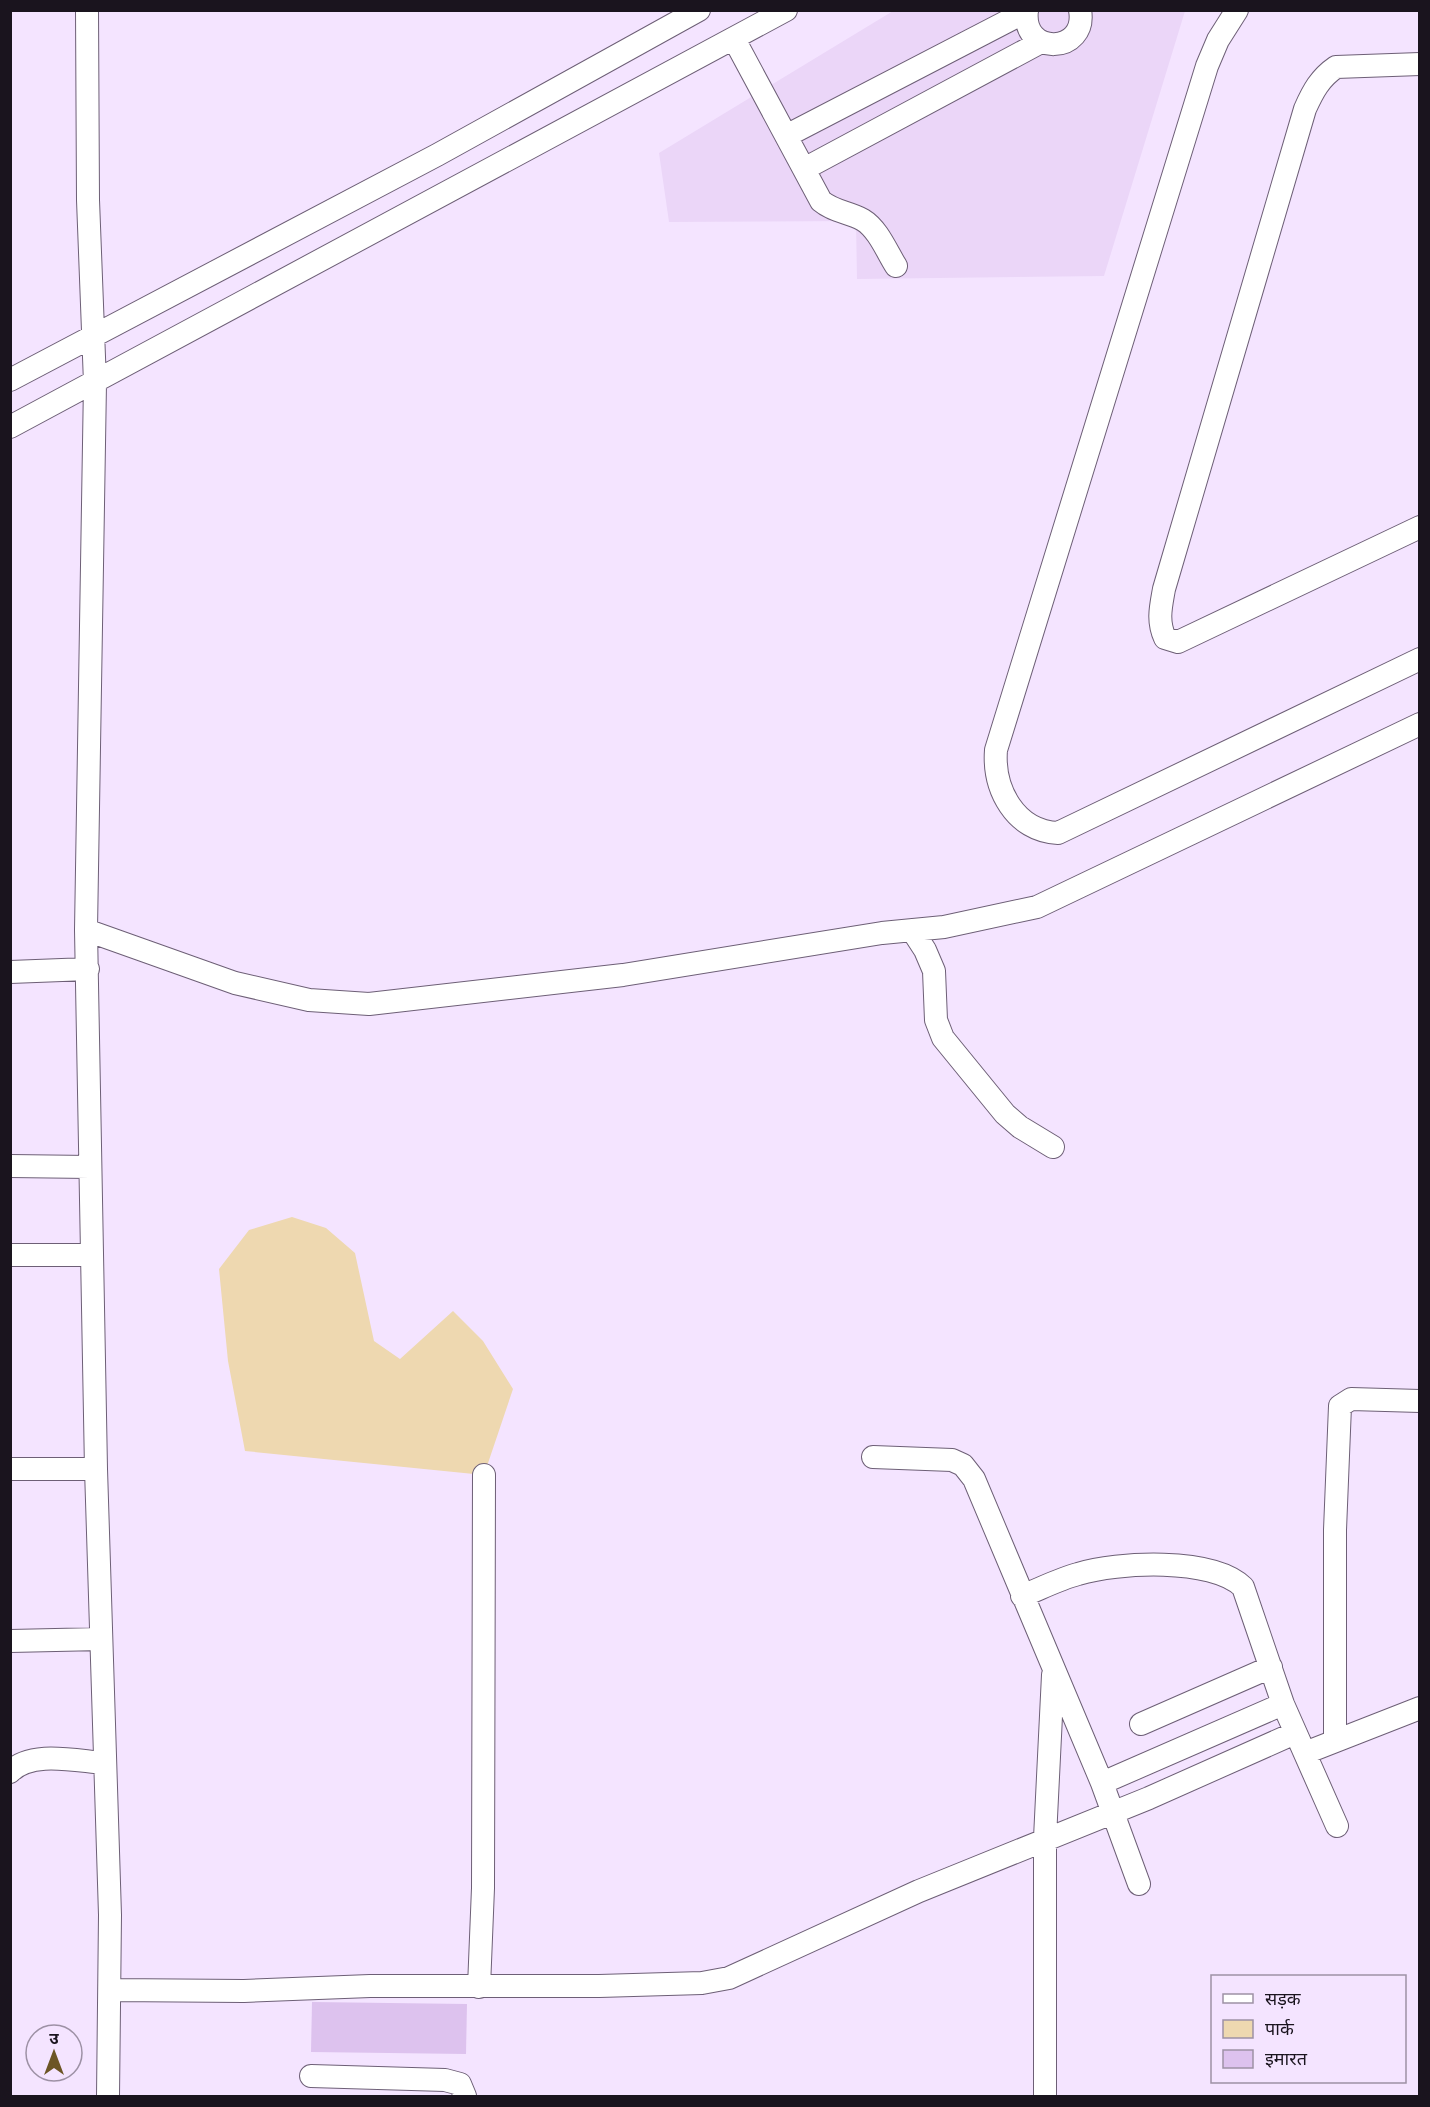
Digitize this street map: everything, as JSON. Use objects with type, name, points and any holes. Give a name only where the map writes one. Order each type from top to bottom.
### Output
[{"type":"street","points":[[87,10],[88,200],[95,384],[86,930],[96,1469],[111,1990],[108,2097]]},
{"type":"street","points":[[10,380],[437,155],[699,10]]},
{"type":"street","points":[[10,428],[786,10]]},
{"type":"street","points":[[1237,10],[1218,40],[1208,66],[1115,360],[996,750],[994,766],[998,782],[1016,814],[1030,827],[1041,832],[1058,832],[1419,659]]},
{"type":"street","points":[[786,136],[1027,11],[1029,29],[1041,42]]},
{"type":"street","points":[[804,169],[1041,42],[1060,45],[1068,41],[1080,27],[1086,13]]},
{"type":"street","points":[[734,39],[821,201],[828,207],[858,218],[871,226],[896,266]]},
{"type":"street","points":[[1419,64],[1336,67],[1324,75],[1309,99],[1164,589],[1159,614],[1160,628],[1165,638],[1178,642],[1419,527]]},
{"type":"street","points":[[86,930],[235,983],[309,1000],[369,1004],[623,975],[882,933],[944,927],[1037,907],[1419,724]]},
{"type":"street","points":[[912,930],[931,961],[934,971],[936,1020],[943,1038],[1005,1114],[1020,1127],[1053,1146]]},
{"type":"street","points":[[10,972],[88,969]]},
{"type":"street","points":[[10,1166],[90,1167]]},
{"type":"street","points":[[10,1255],[92,1255]]},
{"type":"street","points":[[1335,1740],[1335,1530],[1340,1406],[1351,1399],[1419,1401]]},
{"type":"street","points":[[873,1457],[937,1458],[963,1464],[974,1479],[1102,1784],[1139,1884]]},
{"type":"street","points":[[10,1469],[96,1469]]},
{"type":"street","points":[[479,1987],[483,1866],[484,1475]]},
{"type":"street","points":[[1022,1596],[1076,1574],[1126,1565],[1197,1568],[1234,1578],[1243,1587],[1284,1704],[1337,1826]]},
{"type":"street","points":[[10,1641],[101,1639]]},
{"type":"street","points":[[1141,1724],[1270,1667]]},
{"type":"street","points":[[1045,2097],[1046,1838],[1053,1670]]},
{"type":"street","points":[[1102,1784],[1284,1704]]},
{"type":"street","points":[[111,1990],[244,1991],[370,1986],[690,1984],[729,1978],[919,1891],[1210,1772],[1300,1743],[1335,1740],[1419,1708]]},
{"type":"street","points":[[10,1772],[26,1761],[37,1759],[104,1763]]},
{"type":"street","points":[[311,2076],[445,2080],[460,2084],[465,2091],[465,2097]]},
{"type":"shaded area","points":[[893,11],[1185,11],[1104,276],[857,279],[856,221],[669,222],[659,153]]},
{"type":"green space","points":[[292,1217],[326,1228],[355,1253],[374,1341],[400,1359],[453,1311],[483,1341],[513,1389],[484,1475],[245,1451],[228,1361],[219,1269],[249,1230]]},
{"type":"building","points":[[312,2002],[467,2004],[466,2054],[311,2052]]}]
